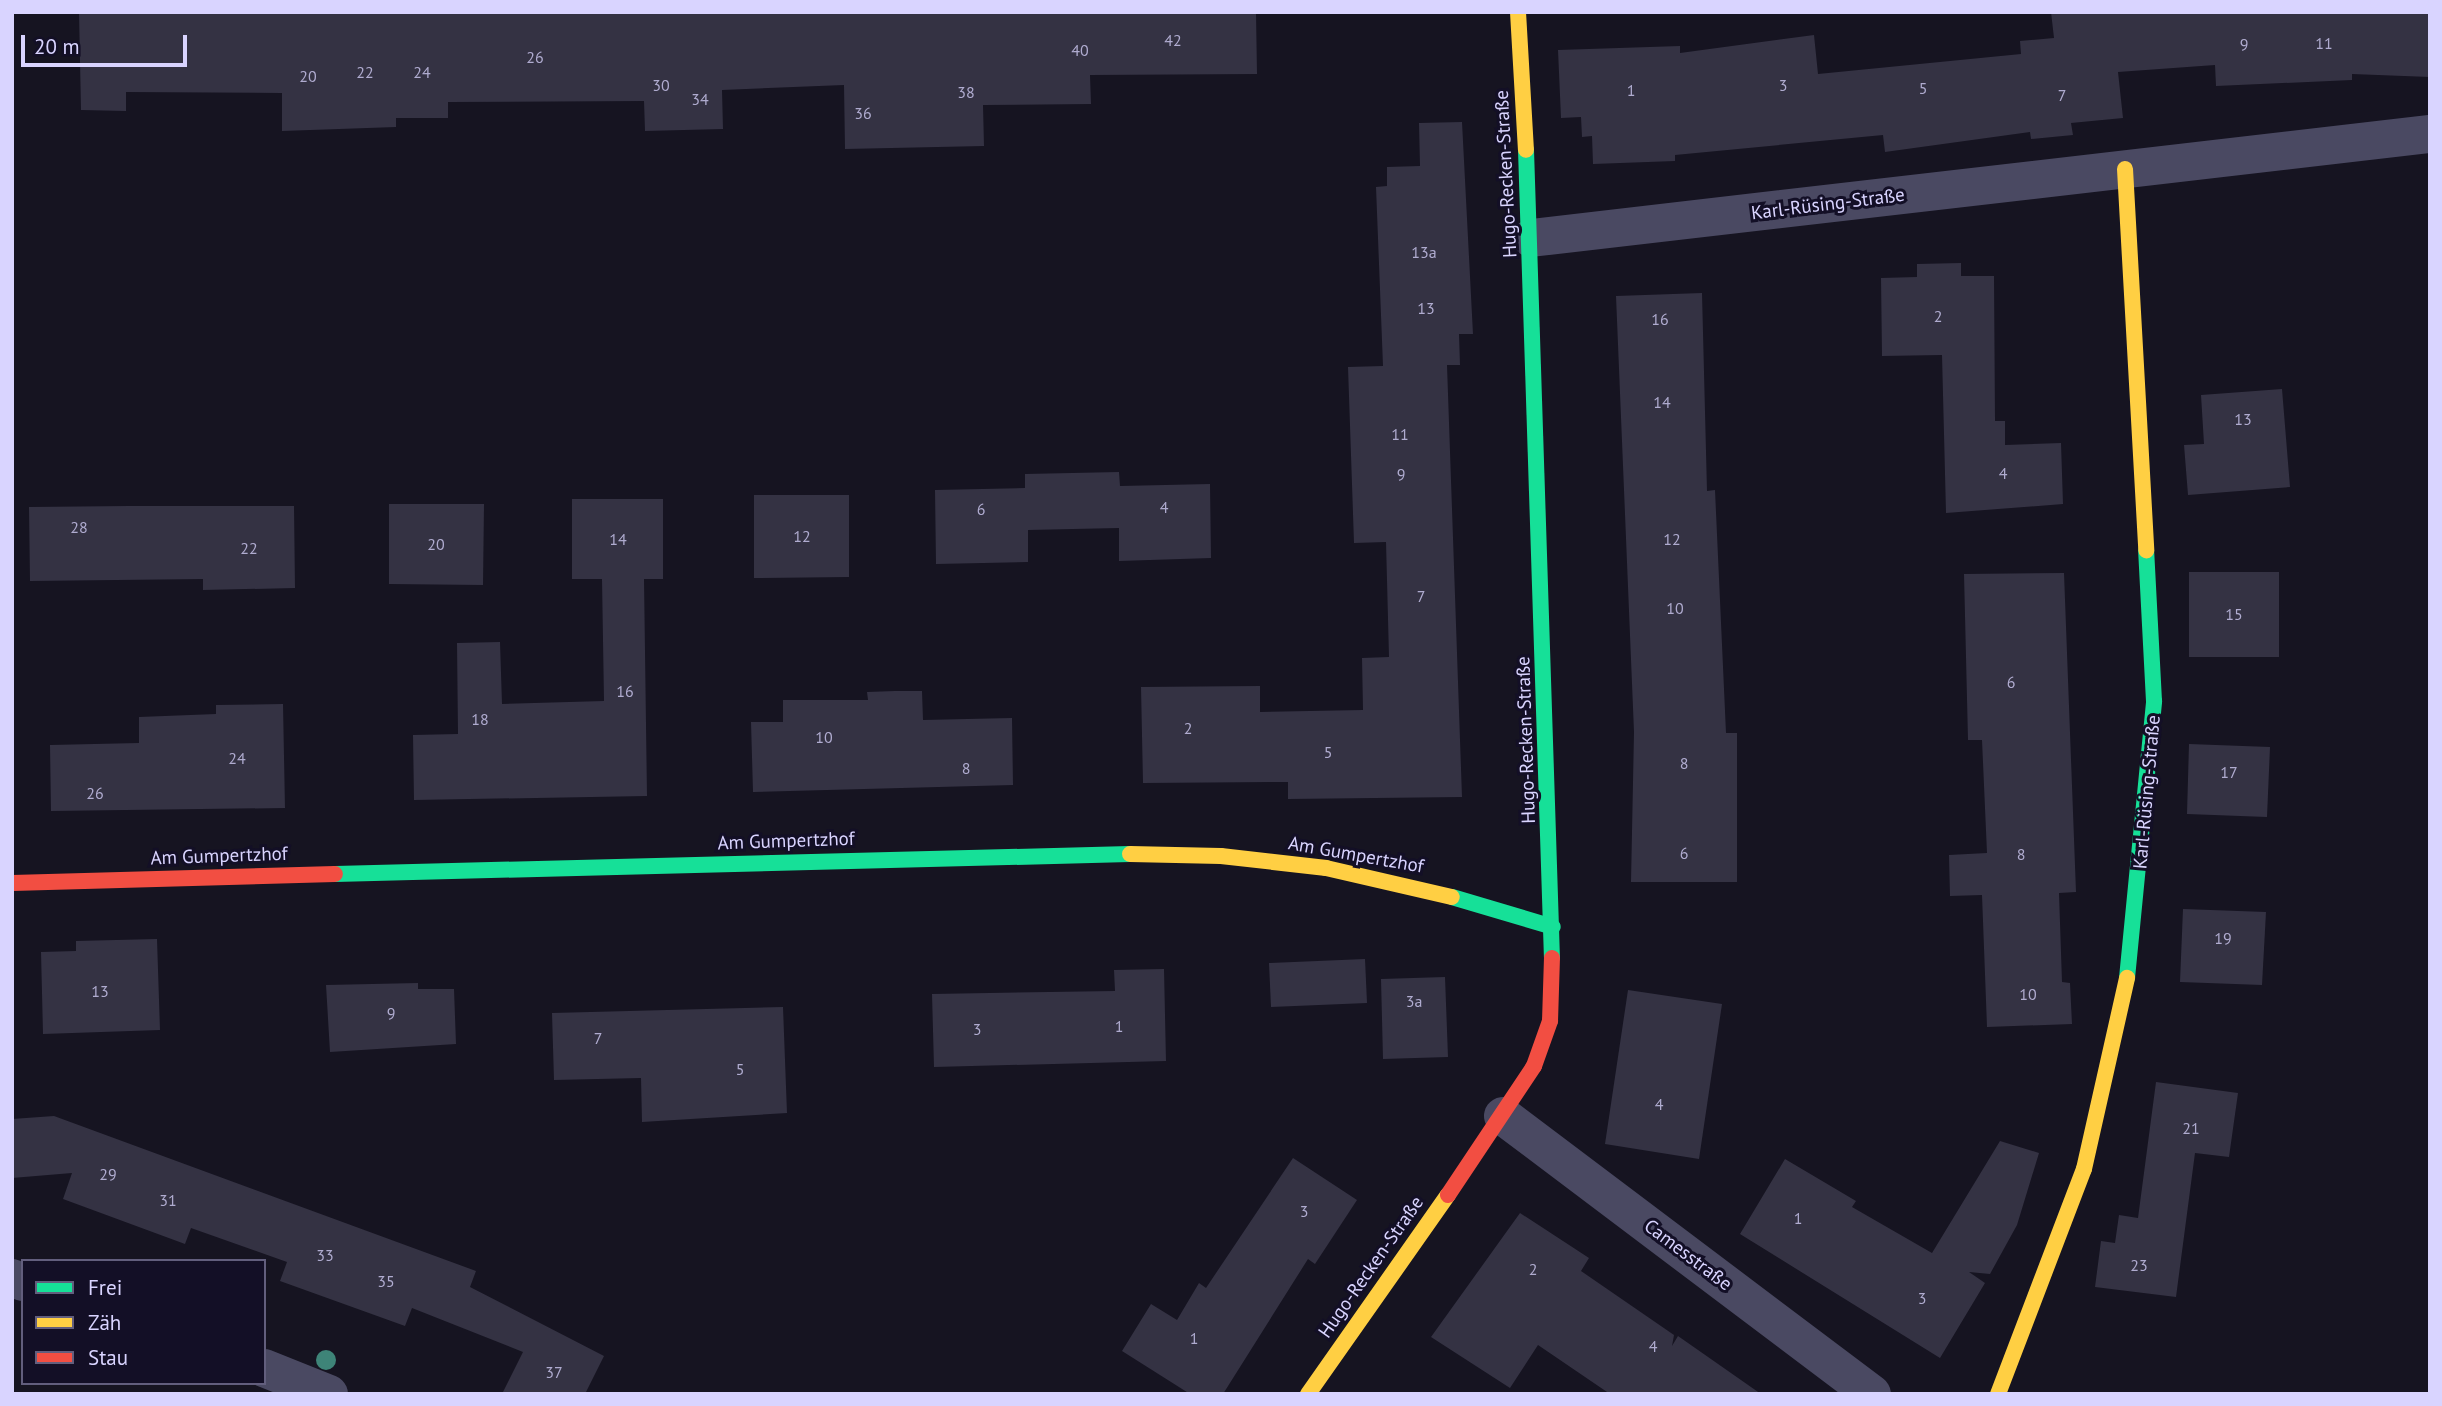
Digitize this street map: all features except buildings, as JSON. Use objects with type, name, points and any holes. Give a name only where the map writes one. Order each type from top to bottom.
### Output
[{"type":"street","name":"Hugo-Recken-Straße","points":[[1308,1394],[1503,1116],[1534,1066],[1550,1021],[1553,927],[1531,238],[1518,12]]},
{"type":"street","name":"Karl-Rüsing-Straße","points":[[1531,238],[2430,134]]},
{"type":"street","name":"Karl-Rüsing-Straße","points":[[1998,1394],[2084,1170],[2124,1006],[2142,857],[2154,701],[2125,169]]},
{"type":"street","name":"Am Gumpertzhof","points":[[12,883],[1080,853],[1221,856],[1326,868],[1429,890],[1553,927]]},
{"type":"street","name":"Camesstraße","points":[[1503,1116],[1872,1394]]},
{"type":"street","points":[[266,1369],[329,1394]]},
{"type":"traffic: fast","points":[[1526,150],[1552,958]]},
{"type":"traffic: fast","points":[[2127,978],[2154,701],[2146,550]]},
{"type":"traffic: fast","points":[[335,874],[1130,854]]},
{"type":"traffic: fast","points":[[1452,897],[1553,927]]},
{"type":"traffic: slow","points":[[1518,12],[1526,150]]},
{"type":"traffic: slow","points":[[2125,169],[2146,550]]},
{"type":"traffic: slow","points":[[1130,854],[1221,856],[1326,868],[1452,897]]},
{"type":"traffic: slow","points":[[1998,1394],[2084,1169],[2127,978]]},
{"type":"traffic: slow","points":[[1308,1394],[1448,1195]]},
{"type":"traffic: jam","points":[[12,883],[335,874]]},
{"type":"traffic: jam","points":[[1448,1195],[1534,1066],[1550,1021],[1552,958]]}]
